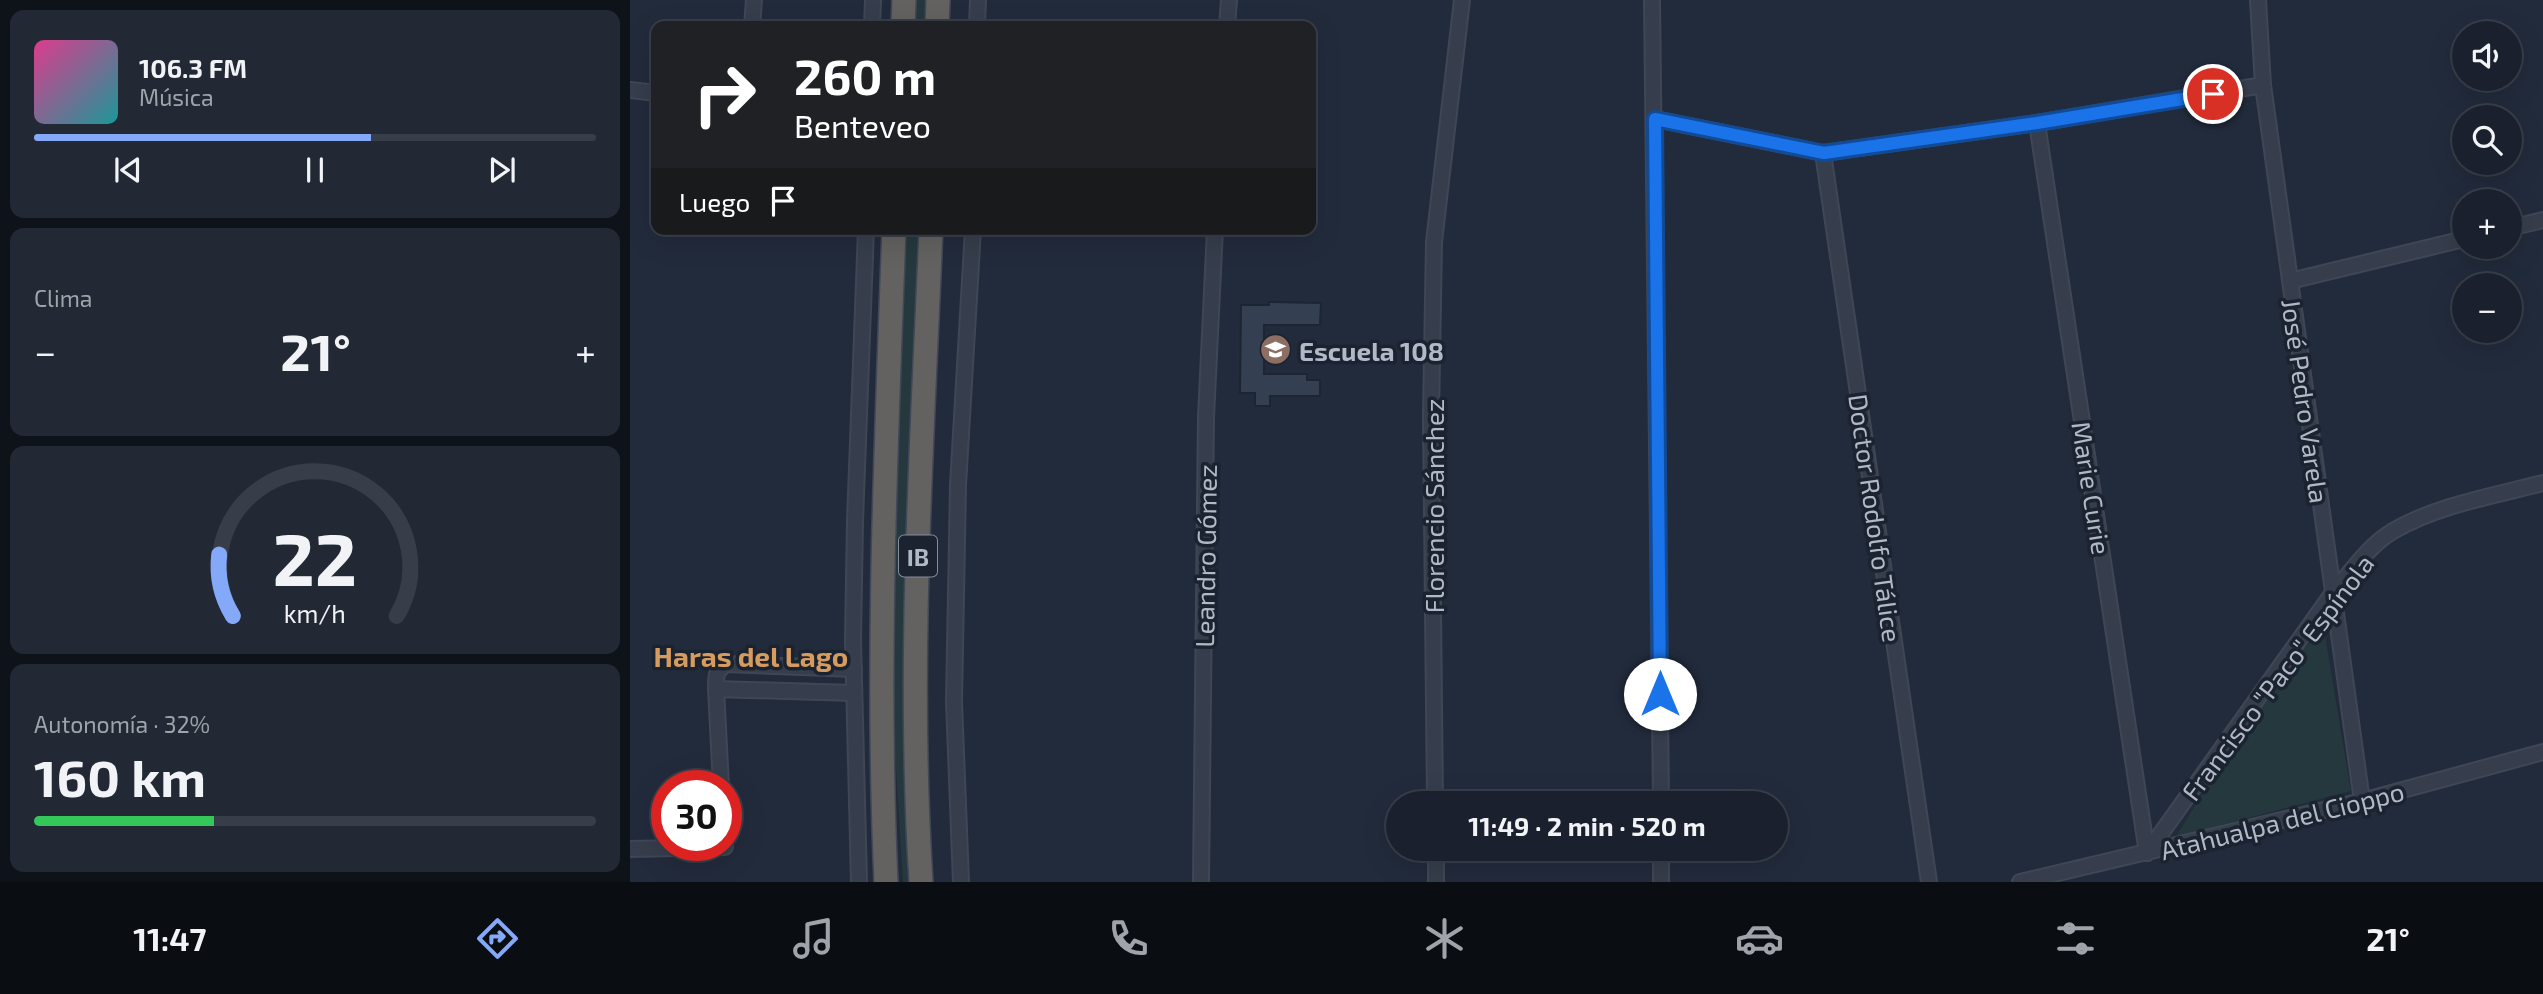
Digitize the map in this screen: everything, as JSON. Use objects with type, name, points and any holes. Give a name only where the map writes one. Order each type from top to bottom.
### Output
[{"type":"highway","points":[[902,21],[904,0]]},
{"type":"highway","points":[[937,21],[938,0]]},
{"type":"highway","name":"IB","points":[[886,882],[881,693],[894,235]]},
{"type":"highway","name":"IB","points":[[921,882],[916,648],[931,235]]},
{"type":"street","points":[[752,21],[754,0]]},
{"type":"street","points":[[872,21],[873,0]]},
{"type":"street","points":[[978,0],[978,21]]},
{"type":"street","points":[[1227,21],[1229,0]]},
{"type":"street","name":"Florencio Sánchez","points":[[1436,791],[1432,429],[1434,242],[1462,0]]},
{"type":"street","points":[[1652,0],[1661,791]]},
{"type":"street","name":"José Pedro Varela","points":[[2258,0],[2263,85],[2362,801]]},
{"type":"street","points":[[1655,119],[1824,153],[2037,123],[2263,85]]},
{"type":"street","points":[[630,90],[651,92]]},
{"type":"street","name":"Marie Curie","points":[[2037,123],[2147,853]]},
{"type":"street","name":"Doctor Rodolfo Tálice","points":[[1824,153],[1929,882]]},
{"type":"street","points":[[2522,225],[2543,220]]},
{"type":"street","points":[[859,882],[854,693],[855,520],[866,235]]},
{"type":"street","points":[[961,882],[954,702],[957,512],[973,235]]},
{"type":"street","name":"Leandro Gómez","points":[[1201,882],[1206,417],[1215,235]]},
{"type":"street","points":[[2290,281],[2452,242]]},
{"type":"street","name":"Francisco \"Paco\" Espínola","points":[[2147,853],[2332,594],[2365,554],[2391,532],[2430,513],[2543,482]]},
{"type":"street","points":[[720,770],[716,689],[716,674],[719,668],[727,664],[854,669]]},
{"type":"street","points":[[716,689],[854,693]]},
{"type":"street","name":"Atahualpa del Cioppo","points":[[2020,882],[2362,801],[2543,752]]},
{"type":"street","points":[[630,849],[651,849]]},
{"type":"street","points":[[1436,861],[1436,882]]},
{"type":"street","points":[[1661,861],[1661,882]]},
{"type":"green space","points":[[912,0],[929,0],[928,21],[911,21]]},
{"type":"green space","points":[[903,235],[921,235],[913,882],[903,882],[889,657]]},
{"type":"green space","points":[[2324,630],[2351,791],[2176,837],[2212,778],[2252,721],[2300,654]]},
{"type":"building","points":[[1269,302],[1321,303],[1320,325],[1264,325],[1264,374],[1307,374],[1307,380],[1320,380],[1320,396],[1270,396],[1270,406],[1255,406],[1255,393],[1240,393],[1241,305],[1269,305]]},
{"type":"place","name":"Escuela 108","points":[[1276,350]]},
{"type":"district","name":"Haras del Lago","points":[[751,656]]},
{"type":"route","points":[[1660,694],[1655,119],[1824,153],[2037,123],[2213,94]]}]
